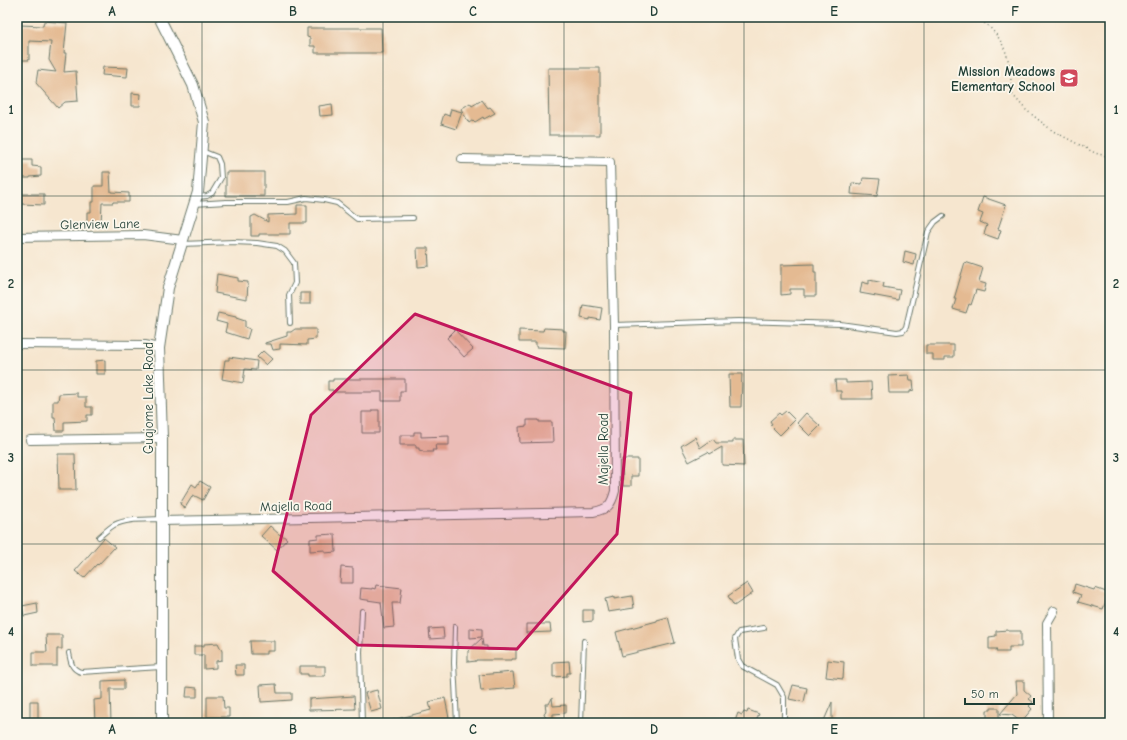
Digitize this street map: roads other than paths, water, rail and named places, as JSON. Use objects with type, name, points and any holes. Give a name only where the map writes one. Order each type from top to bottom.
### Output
[{"type":"street","name":"Guajome Lake Road","points":[[159,17],[193,84],[204,122],[198,192],[168,288],[159,348],[162,438],[162,723]]},
{"type":"street","name":"Majella Road","points":[[161,520],[593,512],[604,510],[612,503],[615,491],[614,325],[610,162],[462,159]]},
{"type":"street","name":"Glenview Lane","points":[[17,237],[143,235],[182,242]]},
{"type":"street","points":[[17,344],[144,345],[159,348]]},
{"type":"street","points":[[30,440],[162,438]]},
{"type":"street","points":[[1048,723],[1047,623],[1054,611]]},
{"type":"lane","points":[[195,201],[212,193],[221,178],[220,164],[217,157],[202,151]]},
{"type":"lane","points":[[195,201],[288,202],[306,198],[337,203],[357,219],[414,218]]},
{"type":"lane","points":[[614,325],[738,321],[840,324],[897,332],[903,331],[906,326],[928,232],[935,222],[943,216]]},
{"type":"lane","points":[[182,242],[257,243],[277,246],[285,251],[294,263],[295,284],[289,295],[290,322]]},
{"type":"lane","points":[[99,537],[113,526],[131,520],[161,520]]},
{"type":"lane","points":[[362,612],[360,652],[362,723]]},
{"type":"lane","points":[[455,627],[454,663],[457,723]]},
{"type":"lane","points":[[764,628],[739,632],[735,639],[738,659],[742,666],[777,685],[784,697],[784,723]]},
{"type":"lane","points":[[581,723],[584,641]]},
{"type":"lane","points":[[69,653],[72,667],[81,672],[162,667]]},
{"type":"place","name":"Mission Meadows Elementary School","points":[[1069,78]]}]
